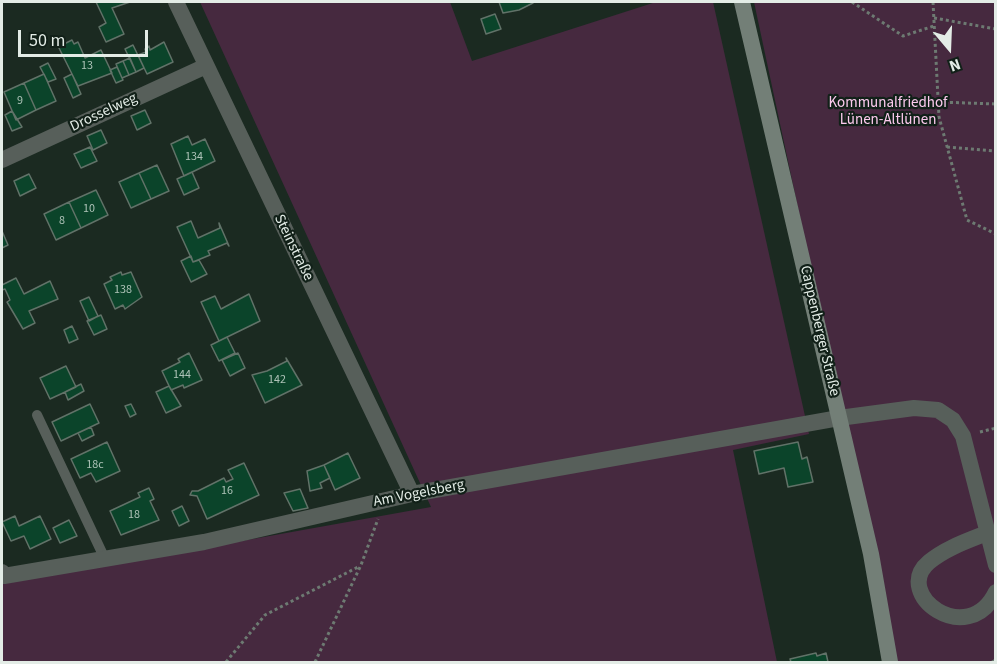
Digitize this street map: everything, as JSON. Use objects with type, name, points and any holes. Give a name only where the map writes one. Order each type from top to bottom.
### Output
[{"type":"main road","name":"Cappenberger Straße","points":[[742,2],[871,554],[890,663]]},
{"type":"street","name":"Steinstraße","points":[[176,2],[412,494]]},
{"type":"street","name":"Drosselweg","points":[[2,160],[206,66]]},
{"type":"street","name":"Am Vogelsberg","points":[[2,572],[4,576],[204,542],[412,494],[839,418],[914,408],[938,410],[953,420],[963,436],[996,565]]},
{"type":"street","points":[[987,533],[950,548],[927,563],[920,575],[920,587],[934,610],[945,616],[960,617],[976,612],[991,602],[996,592]]},
{"type":"lane","points":[[38,415],[105,559]]},
{"type":"path","points":[[852,2],[903,36],[934,26]]},
{"type":"path","points":[[933,2],[938,102],[947,147],[967,220],[996,234]]},
{"type":"path","points":[[933,18],[996,29]]},
{"type":"path","points":[[938,102],[996,104]]},
{"type":"path","points":[[947,147],[996,151]]},
{"type":"path","points":[[315,663],[361,565],[381,513],[382,500]]},
{"type":"path","points":[[226,663],[265,615],[361,565]]},
{"type":"path","points":[[992,663],[996,660]]},
{"type":"green space","points":[[200,2],[450,2],[472,61],[656,2],[713,2],[809,434],[733,450],[777,662],[2,662],[2,584],[431,507]]},
{"type":"green space","name":"Kommunalfriedhof Lünen-Altlünen","points":[[754,2],[995,2],[995,662],[895,662]]},
{"type":"building","points":[[96,2],[130,2],[112,8],[124,34],[106,42],[99,27],[106,23]]},
{"type":"building","points":[[499,2],[533,3],[519,10],[503,13]]},
{"type":"building","points":[[495,14],[501,29],[486,34],[481,19]]},
{"type":"building","points":[[72,40],[74,44],[78,42],[85,58],[101,50],[112,73],[78,86],[56,42],[60,46]]},
{"type":"building","points":[[164,42],[173,62],[147,74],[138,55],[146,52],[145,49],[149,46],[150,50]]},
{"type":"building","points":[[133,45],[144,68],[136,72],[125,49]]},
{"type":"building","points":[[130,58],[136,72],[129,75],[123,61]]},
{"type":"building","points":[[123,61],[129,75],[122,78],[116,64]]},
{"type":"building","points":[[48,63],[56,79],[48,82],[40,67]]},
{"type":"building","points":[[117,67],[123,80],[116,83],[110,70]]},
{"type":"building","points":[[44,74],[56,101],[36,110],[24,83]]},
{"type":"building","points":[[72,74],[81,94],[73,98],[64,78]]},
{"type":"building","points":[[24,83],[36,110],[16,120],[4,92]]},
{"type":"building","points":[[145,110],[151,123],[137,130],[131,116]]},
{"type":"building","points":[[12,111],[22,127],[12,131],[5,115]]},
{"type":"building","points":[[101,130],[107,143],[93,150],[87,136]]},
{"type":"building","points":[[188,136],[192,145],[205,139],[215,161],[184,176],[171,144]]},
{"type":"building","points":[[90,147],[97,161],[81,168],[74,154]]},
{"type":"building","points":[[157,165],[169,191],[151,199],[139,173]]},
{"type":"building","points":[[192,172],[199,188],[184,195],[177,179]]},
{"type":"building","points":[[139,173],[151,199],[131,208],[119,182]]},
{"type":"building","points":[[29,174],[36,188],[20,196],[14,181]]},
{"type":"building","points":[[96,190],[108,215],[81,228],[69,202]]},
{"type":"building","points":[[69,202],[81,228],[56,240],[44,214]]},
{"type":"building","points":[[191,221],[198,238],[220,228],[219,223],[229,246],[227,243],[208,251],[210,255],[193,262],[177,227]]},
{"type":"building","points":[[2,231],[8,245],[2,248]]},
{"type":"building","points":[[191,256],[193,262],[199,260],[207,274],[191,282],[181,261]]},
{"type":"building","points":[[121,272],[122,275],[131,272],[142,297],[125,309],[123,305],[115,309],[104,284],[112,280],[110,277]]},
{"type":"building","points":[[16,278],[24,294],[50,281],[58,299],[29,311],[35,323],[23,329],[7,302],[10,300],[5,289],[2,290],[2,285]]},
{"type":"building","points":[[249,294],[260,321],[219,341],[201,302],[215,296],[221,309]]},
{"type":"building","points":[[89,297],[98,316],[89,321],[80,301]]},
{"type":"building","points":[[101,315],[107,329],[94,335],[87,321]]},
{"type":"building","points":[[72,326],[78,339],[69,343],[64,330]]},
{"type":"building","points":[[227,337],[235,353],[219,361],[211,345]]},
{"type":"building","points":[[189,353],[202,380],[184,388],[183,385],[171,390],[162,371],[180,362],[178,359]]},
{"type":"building","points":[[238,353],[245,368],[230,376],[222,360]]},
{"type":"building","points":[[286,358],[302,385],[265,403],[252,375],[267,371],[287,361]]},
{"type":"building","points":[[66,366],[76,387],[50,399],[40,378]]},
{"type":"building","points":[[81,384],[84,391],[68,400],[65,392]]},
{"type":"building","points":[[169,386],[181,406],[166,413],[156,392]]},
{"type":"building","points":[[90,404],[99,423],[61,441],[52,422]]},
{"type":"building","points":[[131,404],[136,414],[130,417],[125,406]]},
{"type":"building","points":[[91,427],[94,435],[82,441],[78,433]]},
{"type":"building","points":[[107,442],[120,471],[96,482],[91,473],[80,478],[71,459]]},
{"type":"building","points":[[798,442],[802,459],[807,457],[813,482],[788,487],[784,468],[759,474],[754,451]]},
{"type":"building","points":[[348,453],[360,478],[335,490],[324,465]]},
{"type":"building","points":[[244,463],[259,495],[207,519],[197,496],[190,495],[192,491],[198,491],[224,478],[226,482],[233,479],[228,470]]},
{"type":"building","points":[[324,465],[330,478],[320,483],[322,488],[310,491],[307,471]]},
{"type":"building","points":[[149,488],[154,499],[150,501],[159,520],[121,535],[110,511],[140,497],[138,493]]},
{"type":"building","points":[[300,489],[308,508],[293,511],[284,493]]},
{"type":"building","points":[[182,506],[189,521],[179,526],[172,511]]},
{"type":"building","points":[[15,516],[19,526],[40,516],[51,539],[30,549],[24,536],[11,541],[2,522]]},
{"type":"building","points":[[69,520],[77,536],[60,543],[53,528]]},
{"type":"building","points":[[816,653],[817,656],[826,653],[828,662],[791,662],[790,659]]}]
